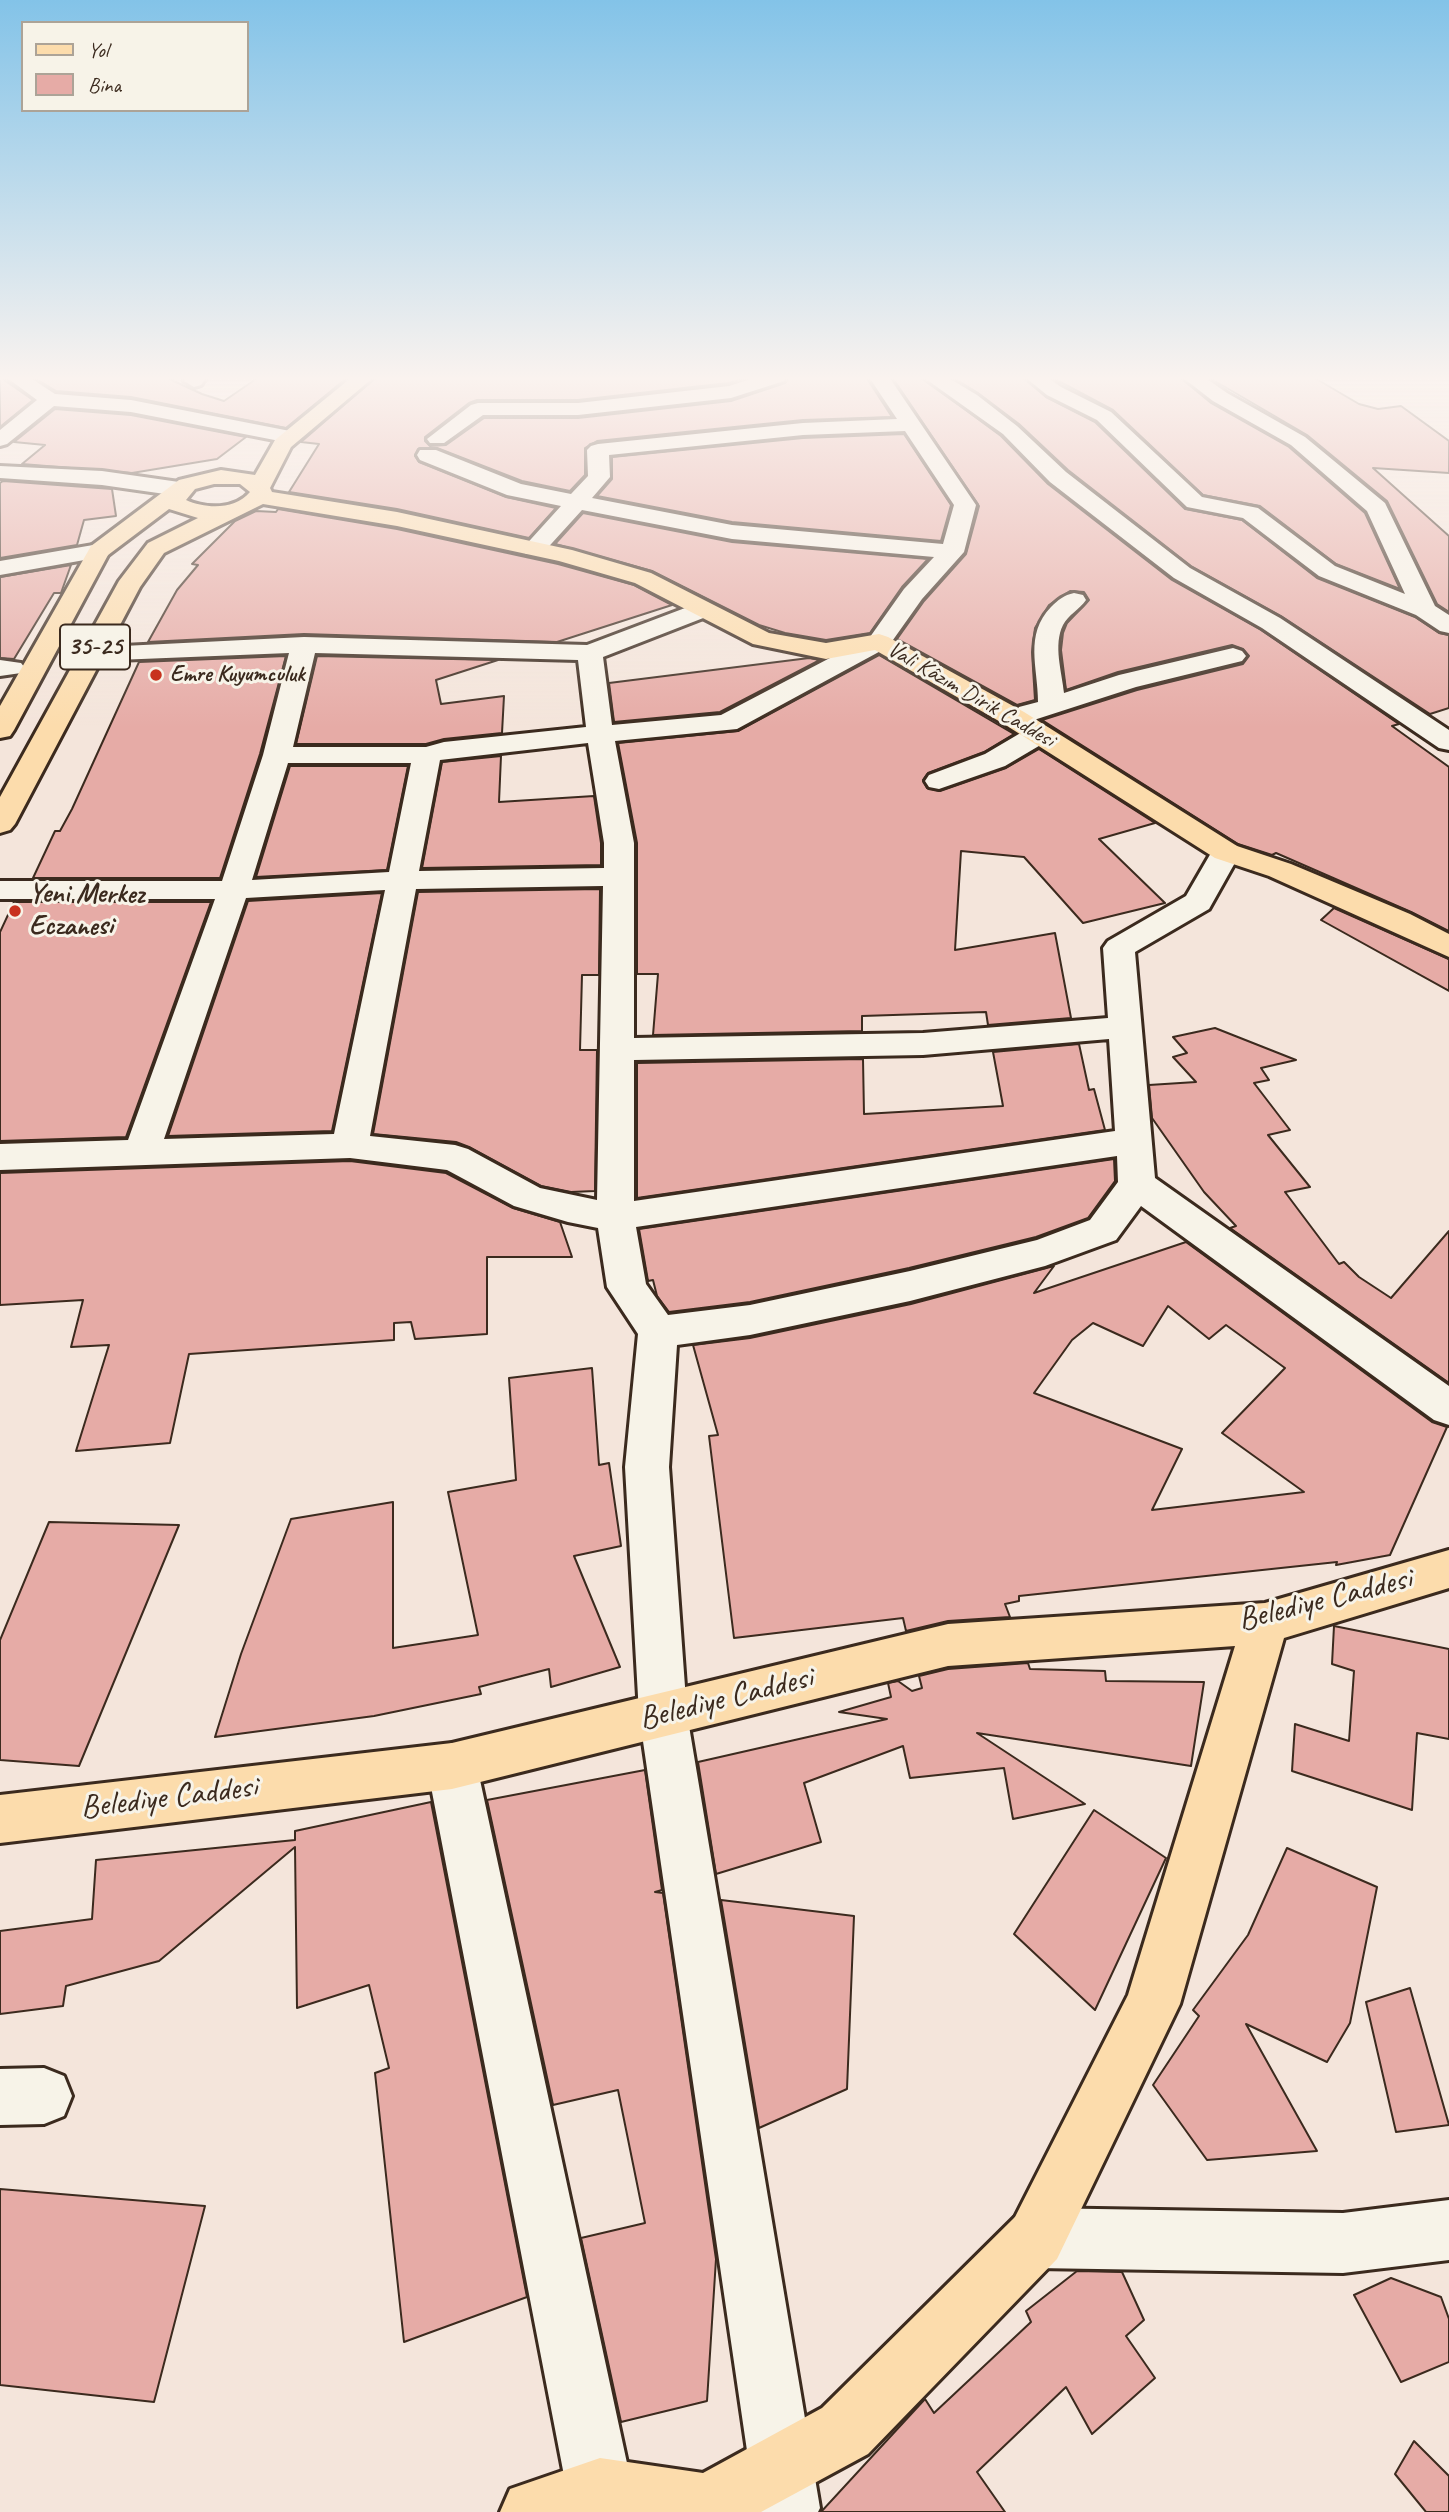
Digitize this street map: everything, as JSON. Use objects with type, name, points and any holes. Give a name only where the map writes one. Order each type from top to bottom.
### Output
[{"type":"main road","name":"35-25","points":[[0,730],[99,551],[173,494]]},
{"type":"main road","name":"35-25","points":[[175,494],[173,499],[183,509],[205,513],[232,510]]},
{"type":"main road","name":"35-25","points":[[0,824],[128,586],[156,548],[232,510],[256,494]]},
{"type":"main road","name":"Vali Kâzım Dirik Caddesi","points":[[270,494],[534,548],[643,578],[762,639],[826,651],[879,642],[1014,718],[1226,852],[1291,874],[1399,921],[1449,947]]},
{"type":"main road","name":"Belediye Caddesi","points":[[0,1819],[452,1766],[948,1645],[1265,1623],[1449,1569]]},
{"type":"main road","points":[[845,2431],[1036,2238],[1153,2004],[1265,1623]]},
{"type":"main road","points":[[533,2512],[600,2491],[707,2506],[784,2495]]},
{"type":"street","points":[[538,494],[732,532],[952,552]]},
{"type":"street","points":[[534,548],[583,494]]},
{"type":"street","points":[[276,755],[427,755],[444,750],[727,723],[879,642],[913,594],[952,552],[965,505],[958,494]]},
{"type":"street","points":[[1080,494],[1182,573],[1271,623],[1449,742]]},
{"type":"street","points":[[1187,494],[1195,502],[1250,513],[1327,571],[1425,610],[1449,626]]},
{"type":"street","points":[[1361,494],[1377,508],[1425,610]]},
{"type":"street","points":[[0,568],[99,551]]},
{"type":"street","points":[[1051,706],[1052,687],[1044,640],[1052,622],[1074,600]]},
{"type":"street","points":[[92,653],[303,645],[590,653],[702,610]]},
{"type":"street","points":[[142,1152],[233,890],[276,755],[303,645]]},
{"type":"street","points":[[590,653],[600,734],[619,843],[615,1217],[627,1287],[658,1332],[647,1467],[663,1714],[784,2495]]},
{"type":"street","points":[[1014,718],[1128,681],[1233,656]]},
{"type":"street","points":[[939,782],[995,760],[1039,734]]},
{"type":"street","points":[[350,1146],[427,755]]},
{"type":"street","points":[[658,1332],[750,1320],[910,1286],[1045,1252],[1103,1230],[1137,1184],[1119,948],[1198,902],[1226,852]]},
{"type":"street","points":[[0,890],[233,890],[402,880],[619,877]]},
{"type":"street","points":[[617,1049],[923,1044],[1125,1027]]},
{"type":"street","points":[[0,1157],[350,1146],[455,1158],[527,1197],[568,1209],[615,1217],[1134,1141]]},
{"type":"street","points":[[1137,1184],[1449,1408]]},
{"type":"street","points":[[452,1766],[600,2491]]},
{"type":"street","points":[[1036,2238],[1343,2242],[1449,2230]]},
{"type":"street","points":[[784,2495],[845,2431]]},
{"type":"building","points":[[0,494],[113,494],[116,516],[84,520],[77,545],[0,558]]},
{"type":"building","points":[[303,494],[499,494],[556,508],[529,538],[397,509]]},
{"type":"building","points":[[944,494],[951,505],[941,541],[732,522],[597,496]]},
{"type":"building","points":[[971,494],[1061,494],[1172,580],[1261,630],[1399,724],[1392,726],[1449,767],[1449,931],[1276,853],[1272,855],[1238,844],[1042,720],[1137,690],[1243,664],[1249,656],[1243,649],[1232,645],[1118,672],[1066,690],[1061,650],[1063,633],[1067,623],[1089,600],[1084,592],[1070,591],[1049,605],[1035,628],[1032,652],[1035,700],[1017,705],[897,639],[924,601],[966,554],[979,506]]},
{"type":"building","points":[[1099,494],[1170,494],[1185,509],[1242,520],[1317,578],[1415,617],[1439,633],[1449,635],[1449,708],[1430,714],[1281,616],[1191,566]]},
{"type":"building","points":[[1343,494],[1365,513],[1400,589],[1336,564],[1260,506],[1203,495]]},
{"type":"building","points":[[1379,494],[1402,494],[1449,536],[1449,612],[1437,604],[1387,501]]},
{"type":"building","points":[[278,509],[397,529],[558,564],[634,585],[672,605],[557,642],[304,634],[148,642],[177,590],[198,565],[192,564],[235,521],[256,511],[276,512]]},
{"type":"building","points":[[583,513],[732,542],[928,559],[902,587],[870,633],[826,640],[785,633],[759,625],[652,571],[555,544]]},
{"type":"building","points":[[71,565],[61,593],[54,593],[14,659],[0,658],[0,577]]},
{"type":"building","points":[[879,655],[1014,734],[984,752],[928,773],[923,780],[927,788],[940,791],[1006,768],[1039,749],[1155,823],[1099,839],[1165,903],[1083,923],[1024,857],[961,851],[955,950],[1055,933],[1071,1018],[988,1025],[986,1012],[862,1016],[862,1031],[653,1035],[658,974],[637,974],[637,843],[618,743],[738,731]]},
{"type":"building","points":[[286,656],[260,754],[220,878],[33,878],[55,831],[60,831],[72,809],[139,662]]},
{"type":"building","points":[[317,656],[498,660],[436,680],[441,704],[504,696],[502,733],[444,739],[426,744],[296,744]]},
{"type":"building","points":[[809,658],[820,660],[720,712],[614,722],[609,683]]},
{"type":"building","points":[[501,756],[499,802],[594,796],[601,843],[601,865],[422,868],[442,762]]},
{"type":"building","points":[[290,766],[408,766],[387,870],[256,877]]},
{"type":"building","points":[[600,889],[599,975],[582,975],[580,1050],[597,1050],[595,1191],[571,1192],[541,1186],[456,1142],[373,1134],[418,892]]},
{"type":"building","points":[[382,893],[332,1131],[168,1136],[248,901]]},
{"type":"building","points":[[14,902],[211,902],[126,1137],[0,1141],[0,932]]},
{"type":"building","points":[[1334,908],[1449,959],[1449,991],[1321,920]]},
{"type":"building","points":[[1215,1028],[1296,1060],[1261,1068],[1269,1080],[1254,1083],[1290,1130],[1268,1135],[1310,1187],[1285,1192],[1339,1264],[1344,1262],[1359,1277],[1391,1298],[1449,1231],[1449,1383],[1230,1228],[1236,1226],[1204,1192],[1152,1118],[1149,1085],[1196,1082],[1173,1057],[1187,1053],[1173,1037]]},
{"type":"building","points":[[1079,1044],[1089,1090],[1094,1089],[1105,1130],[637,1198],[637,1063],[863,1059],[864,1114],[1003,1106],[993,1052]]},
{"type":"building","points":[[1114,1159],[1115,1181],[1088,1218],[1036,1237],[750,1302],[669,1312],[657,1296],[653,1280],[648,1281],[639,1229]]},
{"type":"building","points":[[350,1161],[446,1173],[513,1208],[560,1222],[572,1257],[487,1257],[487,1334],[415,1339],[411,1322],[394,1323],[394,1340],[189,1354],[170,1443],[76,1451],[109,1345],[71,1347],[83,1300],[0,1305],[0,1173]]},
{"type":"building","points":[[1186,1242],[1432,1422],[1447,1427],[1390,1555],[1336,1565],[1337,1562],[1019,1596],[1019,1601],[1005,1604],[1010,1617],[948,1621],[906,1631],[903,1618],[734,1638],[709,1436],[718,1435],[693,1345],[750,1338],[911,1304],[1054,1266],[1034,1293]],"holes":[[[1168,1306],[1209,1339],[1226,1325],[1285,1368],[1222,1433],[1304,1492],[1152,1510],[1182,1449],[1034,1393],[1072,1340],[1093,1323],[1143,1346]]]},
{"type":"building","points":[[592,1368],[599,1465],[609,1463],[621,1546],[574,1556],[620,1667],[551,1687],[549,1669],[479,1687],[481,1694],[374,1716],[215,1737],[241,1654],[291,1519],[393,1502],[393,1648],[478,1635],[448,1492],[516,1480],[509,1378]]},
{"type":"building","points":[[49,1522],[179,1525],[79,1766],[0,1760],[0,1640]]},
{"type":"building","points":[[1334,1626],[1449,1649],[1449,1739],[1417,1733],[1412,1810],[1292,1771],[1295,1724],[1349,1741],[1354,1671],[1332,1664]]},
{"type":"building","points":[[1028,1663],[1030,1669],[1105,1671],[1106,1681],[1204,1682],[1191,1766],[977,1733],[1085,1804],[1013,1819],[1004,1768],[910,1778],[903,1746],[804,1783],[821,1842],[716,1874],[698,1762],[887,1719],[839,1712],[891,1697],[888,1683],[898,1681],[912,1691],[922,1688],[919,1676],[948,1669]]},
{"type":"building","points":[[645,1770],[662,1890],[655,1892],[663,1893],[716,2259],[707,2401],[621,2422],[581,2238],[645,2223],[618,2090],[553,2105],[487,1800]]},
{"type":"building","points":[[431,1802],[527,2297],[404,2342],[375,2073],[389,2068],[369,1985],[297,2008],[295,1847],[159,1961],[66,1986],[63,2006],[0,2014],[0,1931],[92,1919],[96,1860],[295,1840],[295,1831]]},
{"type":"building","points":[[1094,1810],[1166,1858],[1095,2010],[1014,1934]]},
{"type":"building","points":[[1287,1848],[1377,1887],[1350,2023],[1327,2062],[1246,2024],[1317,2151],[1207,2160],[1153,2085],[1199,2016],[1193,2010],[1248,1935]]},
{"type":"building","points":[[721,1900],[854,1916],[847,2089],[759,2128]]},
{"type":"building","points":[[1410,1988],[1449,2125],[1396,2132],[1366,2002]]},
{"type":"building","points":[[0,2189],[205,2206],[154,2402],[0,2385]]},
{"type":"building","points":[[1077,2271],[1122,2272],[1144,2320],[1126,2336],[1155,2378],[1092,2434],[1066,2387],[977,2472],[1005,2512],[821,2512],[925,2399],[934,2413],[1031,2322],[1026,2311]]},
{"type":"building","points":[[1391,2278],[1441,2297],[1449,2319],[1449,2362],[1401,2382],[1354,2295]]},
{"type":"building","points":[[1414,2441],[1449,2476],[1449,2512],[1426,2512],[1395,2474]]},
{"type":"place","name":"Emre Kuyumculuk","points":[[156,675]]},
{"type":"place","name":"Yeni Merkez Eczanesi","points":[[15,911]]}]
